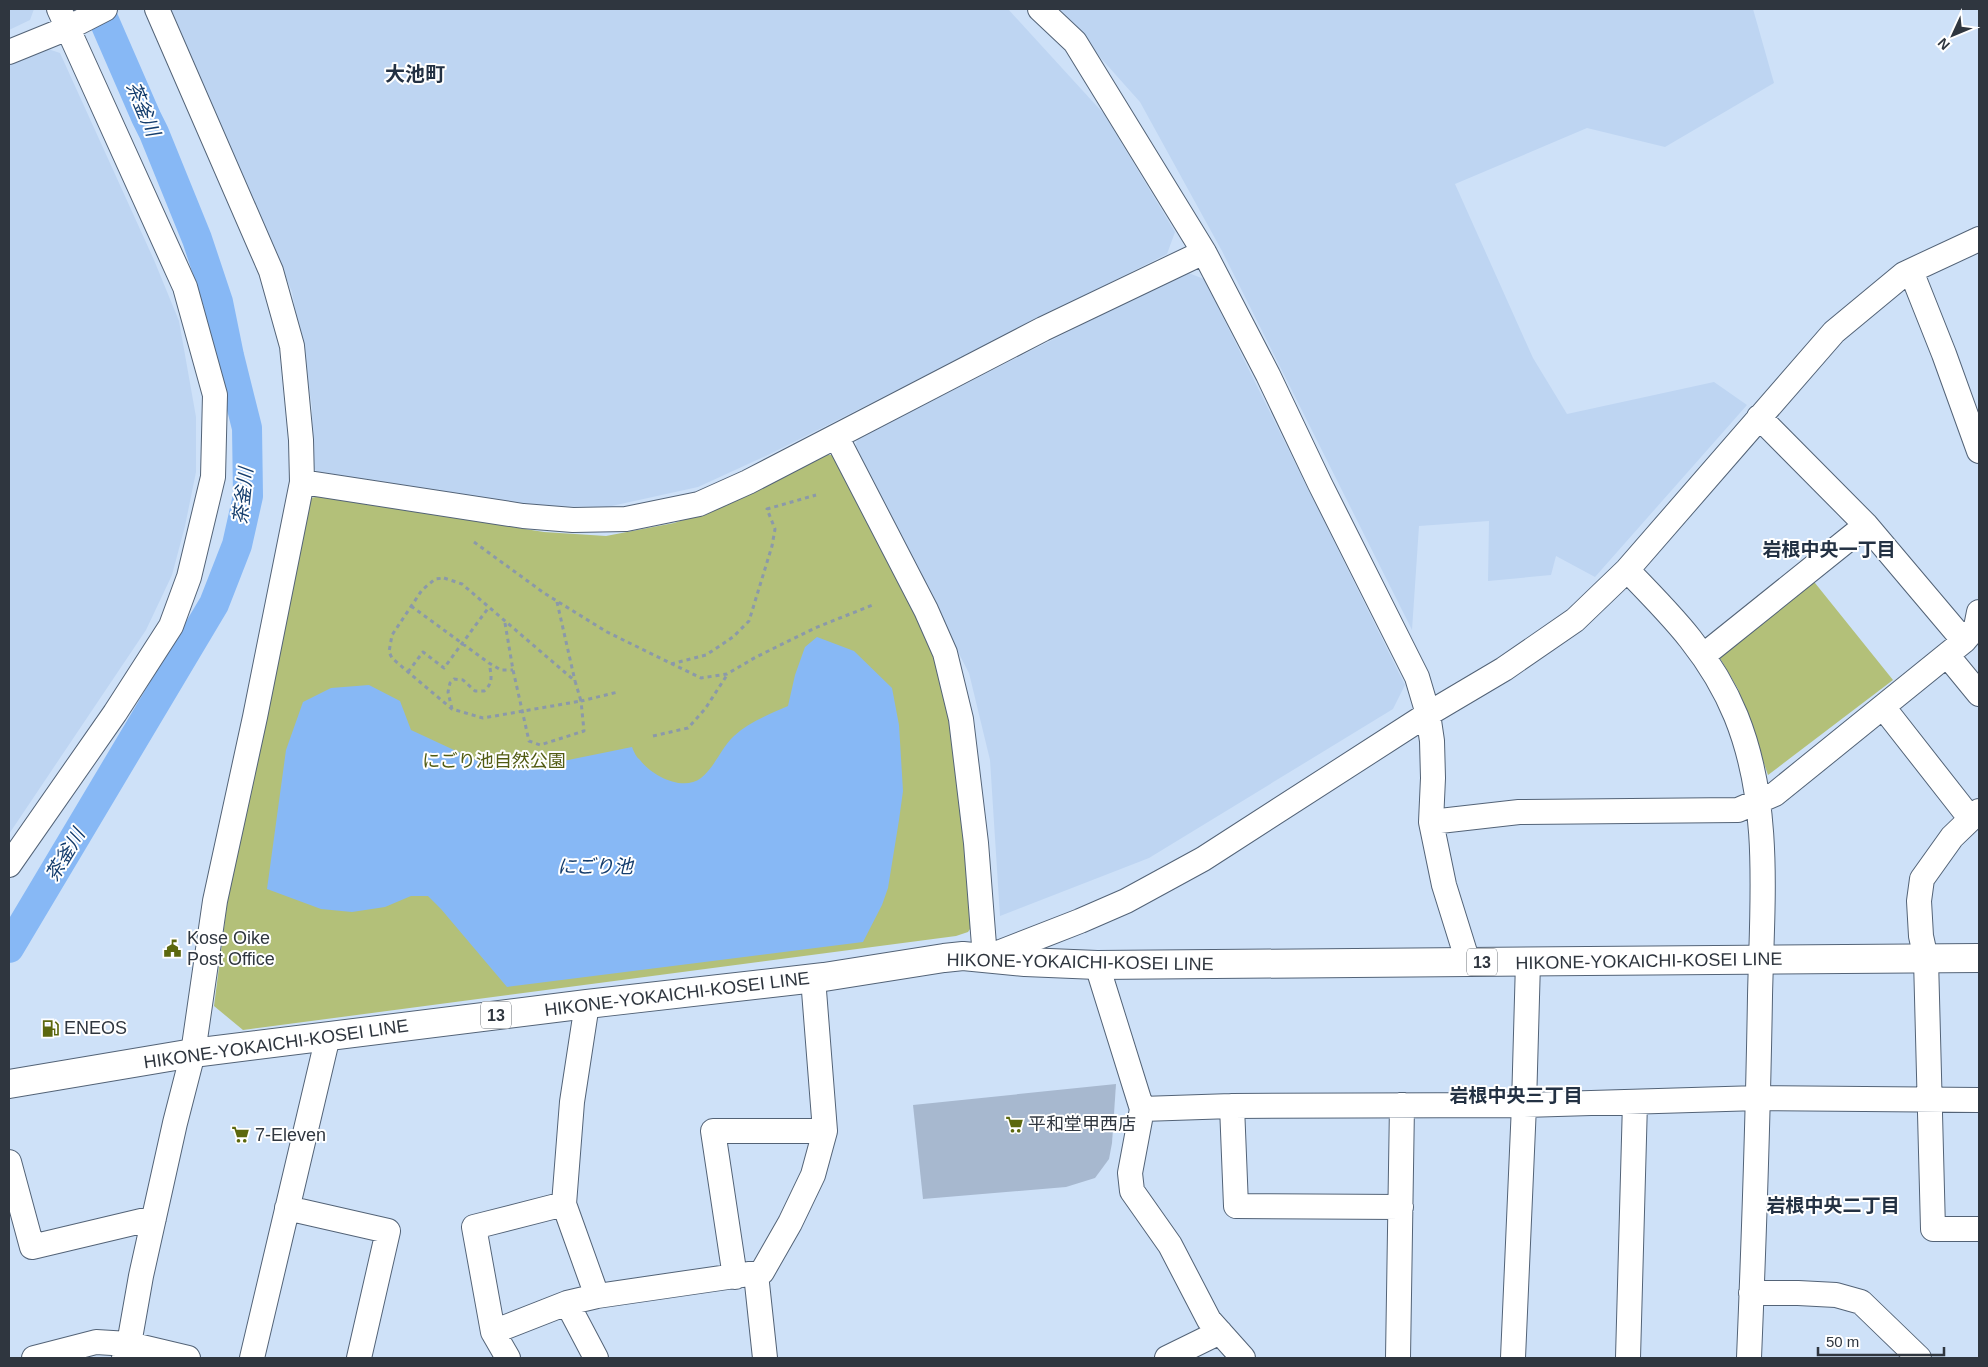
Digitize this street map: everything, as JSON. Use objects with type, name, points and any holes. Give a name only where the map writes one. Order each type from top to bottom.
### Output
[{"type":"main road","name":"HIKONE-YOKAICHI-KOSEI LINE","points":[[9,1084],[193,1053],[813,978],[944,958],[985,958],[1097,965],[1979,958]]},
{"type":"street","points":[[126,1351],[175,1123],[193,1053],[215,901],[255,717],[302,482],[301,440],[292,346],[271,271],[157,9]]},
{"type":"street","points":[[1040,9],[1075,42],[1204,252],[1268,375],[1320,484],[1417,677],[1428,714],[1432,741],[1431,822],[1444,885],[1468,962]]},
{"type":"street","points":[[9,52],[80,16],[185,287],[215,395],[213,477],[189,577],[171,626],[115,713],[9,865]]},
{"type":"street","points":[[837,438],[926,610],[945,653],[961,719],[976,843],[985,958],[1117,905],[1203,859],[1428,714],[1504,669],[1575,620],[1627,570],[1834,332],[1904,274],[1979,240]]},
{"type":"street","points":[[302,482],[523,516],[572,520],[626,519],[698,504],[748,482],[837,438],[1043,329],[1204,252]]},
{"type":"street","points":[[1912,271],[1979,451]]},
{"type":"street","points":[[1759,417],[1866,525],[1955,648],[1979,694]]},
{"type":"street","points":[[1704,655],[1866,525]]},
{"type":"street","points":[[1627,570],[1670,613],[1704,655],[1735,715],[1749,753],[1758,802],[1764,856],[1759,1098],[1749,1358]]},
{"type":"street","points":[[1431,822],[1519,812],[1738,810],[1775,794],[1884,707],[1955,648],[1976,627],[1979,612]]},
{"type":"street","points":[[1884,707],[1975,814],[1952,837],[1922,879],[1920,927],[1926,959],[1933,1229],[1979,1228]]},
{"type":"street","points":[[1513,1358],[1528,962]]},
{"type":"street","points":[[1097,965],[1142,1109],[1130,1173],[1132,1192],[1170,1245],[1209,1320],[1243,1358]]},
{"type":"street","points":[[493,1332],[567,1303],[597,1296],[762,1272],[790,1223],[812,1175],[825,1131],[813,978]]},
{"type":"street","points":[[587,1004],[572,1102],[564,1204],[597,1296]]},
{"type":"street","points":[[252,1358],[328,1036]]},
{"type":"street","points":[[1142,1109],[1232,1106],[1524,1105],[1759,1098],[1979,1100]]},
{"type":"street","points":[[1628,1358],[1635,1102]]},
{"type":"street","points":[[1398,1358],[1402,1105]]},
{"type":"street","points":[[1232,1106],[1236,1206],[1401,1207]]},
{"type":"street","points":[[764,1358],[713,1131],[825,1131]]},
{"type":"street","points":[[9,1162],[32,1247],[154,1218]]},
{"type":"street","points":[[508,1358],[493,1332],[474,1227],[564,1204]]},
{"type":"street","points":[[287,1208],[388,1231],[359,1358]]},
{"type":"street","points":[[1752,1293],[1836,1295],[1860,1302],[1905,1353]]},
{"type":"street","points":[[567,1303],[596,1358]]},
{"type":"street","points":[[1168,1358],[1220,1332]]},
{"type":"street","points":[[34,1358],[96,1342],[126,1351],[188,1358]]},
{"type":"path","points":[[670,664],[706,655],[733,637],[749,621],[772,546],[775,529],[767,509],[816,496]]},
{"type":"path","points":[[474,542],[556,601],[608,632],[701,678],[727,674],[814,628],[875,604]]},
{"type":"path","points":[[575,681],[462,584],[444,578],[429,582],[392,635],[389,652],[392,658],[452,709],[483,718],[618,692]]},
{"type":"path","points":[[505,622],[513,670],[530,741],[540,745],[584,731],[581,700],[556,601]]},
{"type":"path","points":[[411,606],[489,663],[501,670],[513,670]]},
{"type":"path","points":[[408,672],[423,652],[444,668],[489,607]]},
{"type":"path","points":[[452,709],[448,692],[450,683],[454,679],[463,680],[475,691],[484,691],[492,678],[489,663]]},
{"type":"path","points":[[653,736],[688,728],[705,710],[727,674]]},
{"type":"shaded area","points":[[9,9],[34,9],[30,20],[9,30]]},
{"type":"shaded area","points":[[171,9],[1008,9],[1104,114],[1175,232],[1167,254],[770,454],[698,487],[607,507],[530,506],[319,475],[312,465],[312,406],[292,292]]},
{"type":"shaded area","points":[[1057,9],[1753,9],[1774,83],[1665,147],[1587,128],[1455,184],[1533,358],[1567,414],[1714,382],[1747,405],[1595,577],[1556,556],[1551,575],[1488,581],[1489,521],[1419,526],[1412,630],[1222,251],[1140,102]]},
{"type":"shaded area","points":[[45,48],[60,53],[154,260],[179,321],[196,417],[196,472],[185,526],[172,575],[146,630],[9,834],[9,65]]},
{"type":"shaded area","points":[[1186,272],[1204,279],[1405,685],[1393,709],[1149,858],[1000,916],[990,760],[969,673],[854,455],[857,439]]},
{"type":"green space","name":"にごり池自然公園","points":[[823,455],[837,455],[931,643],[951,708],[974,923],[968,932],[956,936],[243,1030],[214,1006],[232,866],[311,498],[320,496],[544,532],[606,536],[674,523],[719,508]]},
{"type":"green space","points":[[1811,578],[1893,680],[1768,775],[1738,689],[1717,653]]},
{"type":"water","name":"にごり池","points":[[817,637],[854,651],[892,688],[899,725],[903,791],[888,888],[882,905],[863,942],[507,987],[428,896],[411,896],[385,907],[352,912],[321,909],[267,889],[286,750],[303,702],[331,688],[369,685],[400,701],[411,730],[482,763],[524,769],[632,747],[637,757],[652,772],[677,783],[686,783],[694,782],[706,774],[725,746],[740,731],[788,706],[795,675],[805,647]]},
{"type":"building","name":"平和堂甲西店","points":[[1116,1084],[1112,1143],[1109,1159],[1095,1178],[1066,1187],[923,1199],[913,1105]]},
{"type":"waterway","name":"茶釜川","points":[[9,948],[214,604],[237,545],[248,496],[247,428],[218,302],[197,239],[154,133],[99,9]]},
{"type":"place","name":"Kose Oike Post Office","points":[[173,948]]},
{"type":"place","name":"ENEOS","points":[[50,1028]]},
{"type":"place","name":"平和堂甲西店","points":[[1014,1124]]},
{"type":"place","name":"7-Eleven","points":[[241,1135]]},
{"type":"district","name":"大池町","points":[[415,74]]},
{"type":"district","name":"岩根中央一丁目","points":[[1829,549]]},
{"type":"district","name":"岩根中央三丁目","points":[[1516,1095]]},
{"type":"district","name":"岩根中央二丁目","points":[[1833,1205]]}]
